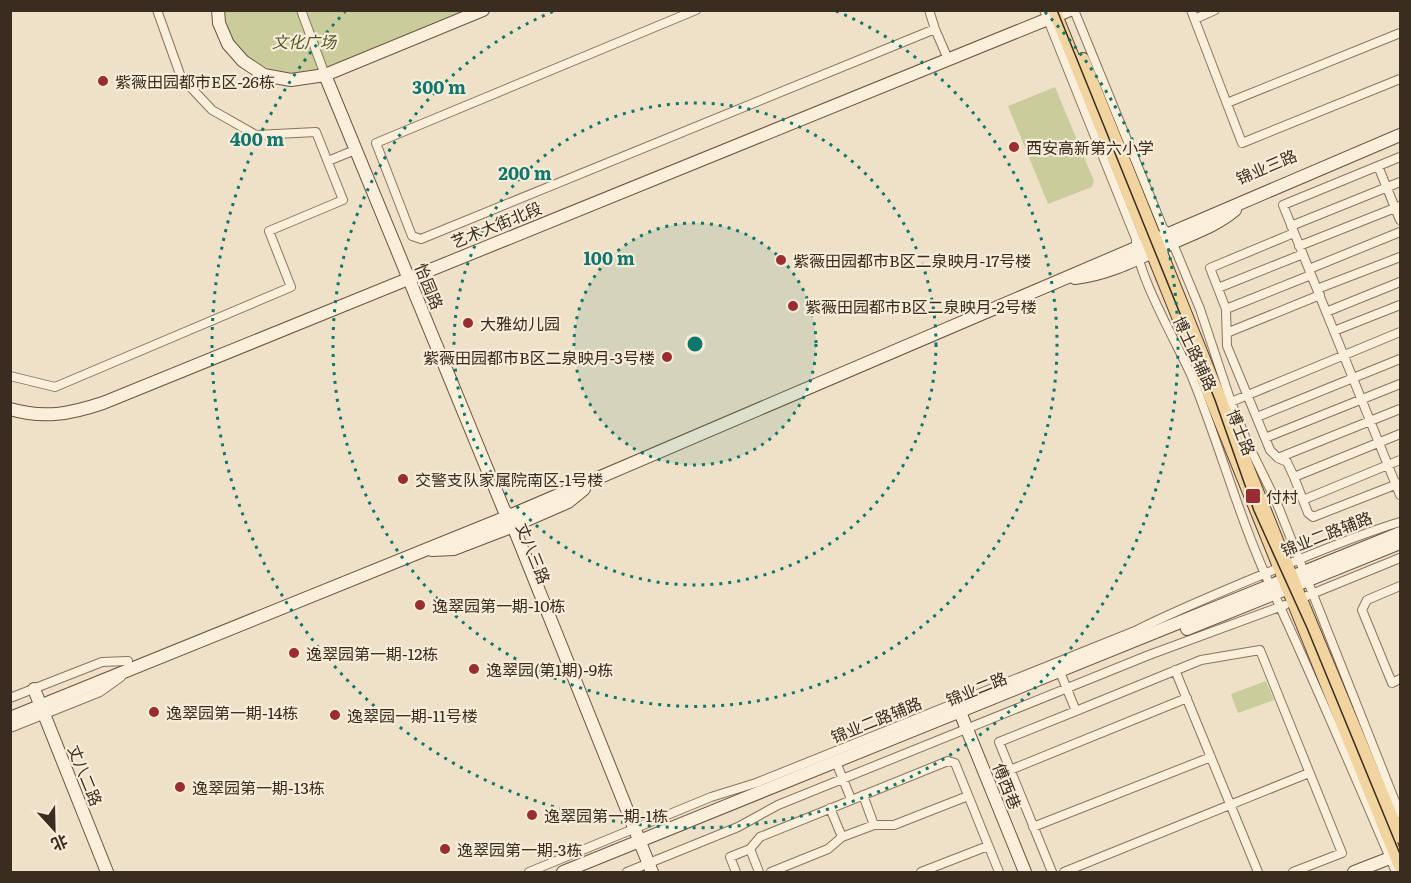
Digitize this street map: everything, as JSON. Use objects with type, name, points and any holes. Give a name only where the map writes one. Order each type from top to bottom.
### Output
[{"type":"main road","name":"博士路","points":[[1059,13],[1297,600],[1401,866]]},
{"type":"main road","name":"博士路","points":[[1297,600],[1401,837]]},
{"type":"street","points":[[10,376],[56,387],[291,287],[269,231],[343,200],[316,132],[256,135],[212,110],[181,77],[157,10]]},
{"type":"street","points":[[218,10],[219,23],[228,44],[251,67],[264,75],[291,80],[325,75],[483,10]]},
{"type":"street","points":[[301,10],[325,75]]},
{"type":"street","points":[[696,10],[376,143],[412,236],[421,239],[935,29]]},
{"type":"street","points":[[928,10],[948,59]]},
{"type":"street","points":[[1191,10],[1242,143],[1401,79]]},
{"type":"street","points":[[1195,20],[1215,10]]},
{"type":"street","name":"艺术大街北段","points":[[10,409],[46,416],[69,414],[103,403],[1059,13]]},
{"type":"street","name":"博士路辅路","points":[[1059,13],[1152,242],[1169,333],[1191,375],[1272,590],[1312,682],[1334,724],[1396,873]]},
{"type":"street","points":[[1227,103],[1401,33]]},
{"type":"street","name":"怡园路","points":[[325,75],[507,520]]},
{"type":"street","name":"锦业三路","points":[[1152,242],[1401,128]]},
{"type":"street","name":"锦业三路","points":[[1152,242],[1401,135]]},
{"type":"street","points":[[328,161],[356,150]]},
{"type":"street","points":[[1401,157],[1283,205],[1401,495]]},
{"type":"street","points":[[1378,166],[1398,207],[1401,220]]},
{"type":"street","points":[[1398,484],[1313,517],[1308,513],[1287,462],[1278,458],[1270,450],[1227,346],[1229,332],[1226,309],[1210,268],[1401,182]]},
{"type":"street","points":[[1218,288],[1398,207]]},
{"type":"street","points":[[1226,309],[1401,232]]},
{"type":"street","points":[[10,718],[35,703],[131,664],[425,550],[507,520],[568,502],[598,478],[1152,242]]},
{"type":"street","points":[[10,708],[100,692],[131,664],[507,520],[1152,242]]},
{"type":"street","name":"博士路辅路","points":[[1152,242],[1200,309],[1231,402],[1300,559],[1401,814]]},
{"type":"street","points":[[1229,332],[1401,257]]},
{"type":"street","points":[[1326,312],[1401,282]]},
{"type":"street","points":[[1334,332],[1401,305]]},
{"type":"street","points":[[1231,402],[1401,332]]},
{"type":"street","points":[[1257,417],[1401,359]]},
{"type":"street","points":[[1265,438],[1401,384]]},
{"type":"street","points":[[1278,458],[1401,409]]},
{"type":"street","points":[[1294,477],[1401,434]]},
{"type":"street","points":[[1303,500],[1401,460]]},
{"type":"street","name":"丈八三路","points":[[507,520],[647,869]]},
{"type":"street","name":"锦业二路辅路","points":[[529,873],[711,797],[756,783],[1135,631],[1185,606],[1265,573],[1371,531],[1401,522]]},
{"type":"street","name":"锦业二路","points":[[563,873],[840,770],[1063,680],[1307,576],[1401,533]]},
{"type":"street","name":"锦业二路","points":[[1307,576],[1401,543]]},
{"type":"street","points":[[1076,711],[1063,680],[1280,607],[1401,558]]},
{"type":"street","points":[[1401,586],[1366,600],[1362,610],[1392,683],[1401,679]]},
{"type":"street","points":[[1052,873],[999,742],[1201,660],[1260,650],[1342,853],[1293,873]]},
{"type":"street","points":[[1175,670],[1258,873]]},
{"type":"street","points":[[10,698],[35,703]]},
{"type":"street","points":[[1010,770],[1187,698]]},
{"type":"street","points":[[10,728],[35,703]]},
{"type":"street","name":"丈八二路","points":[[35,703],[100,873]]},
{"type":"street","name":"丈八二路","points":[[35,703],[107,873]]},
{"type":"street","name":"傅西巷","points":[[963,720],[1025,873]]},
{"type":"street","points":[[1033,827],[1211,757]]},
{"type":"street","points":[[736,873],[730,857],[750,849],[760,837],[948,761],[955,763],[999,873]]},
{"type":"street","points":[[627,873],[647,869],[738,827],[840,770],[851,799]]},
{"type":"street","points":[[1064,873],[1310,773]]},
{"type":"street","points":[[863,795],[874,825]]},
{"type":"street","points":[[771,873],[828,849],[842,837],[874,825],[894,825],[968,796]]},
{"type":"street","points":[[830,808],[842,837]]},
{"type":"street","points":[[921,873],[988,846]]},
{"type":"street","name":"锦业二路","points":[[586,873],[638,847]]},
{"type":"street","points":[[750,849],[759,873]]},
{"type":"street","points":[[1354,873],[1390,858]]},
{"type":"green space","name":"文化广场","points":[[222,11],[468,11],[318,71],[301,73],[270,69],[243,53],[233,42],[226,28]]},
{"type":"green space","points":[[1055,87],[1094,181],[1092,187],[1048,204],[1008,106]]},
{"type":"green space","points":[[1266,681],[1274,700],[1238,713],[1231,694]]},
{"type":"tram line","points":[[1057,10],[1215,400],[1254,511],[1307,628],[1400,854]]},
{"type":"place","name":"紫薇田园都市E区-26栋","points":[[103,81]]},
{"type":"place","name":"西安高新第六小学","points":[[1014,147]]},
{"type":"place","name":"紫薇田园都市B区二泉映月-17号楼","points":[[781,260]]},
{"type":"place","name":"紫薇田园都市B区二泉映月-2号楼","points":[[793,306]]},
{"type":"place","name":"大雅幼儿园","points":[[468,323]]},
{"type":"place","name":"紫薇田园都市B区二泉映月-3号楼","points":[[667,357]]},
{"type":"place","name":"交警支队家属院南区-1号楼","points":[[403,479]]},
{"type":"place","name":"付村","points":[[1253,496]]},
{"type":"place","name":"逸翠园第一期-10栋","points":[[420,605]]},
{"type":"place","name":"逸翠园第一期-12栋","points":[[294,653]]},
{"type":"place","name":"逸翠园(第1期)-9栋","points":[[474,669]]},
{"type":"place","name":"逸翠园第一期-14栋","points":[[154,712]]},
{"type":"place","name":"逸翠园一期-11号楼","points":[[335,715]]},
{"type":"place","name":"逸翠园第一期-13栋","points":[[180,787]]},
{"type":"place","name":"逸翠园第一期-1栋","points":[[532,815]]},
{"type":"place","name":"逸翠园第一期-3栋","points":[[445,849]]}]
